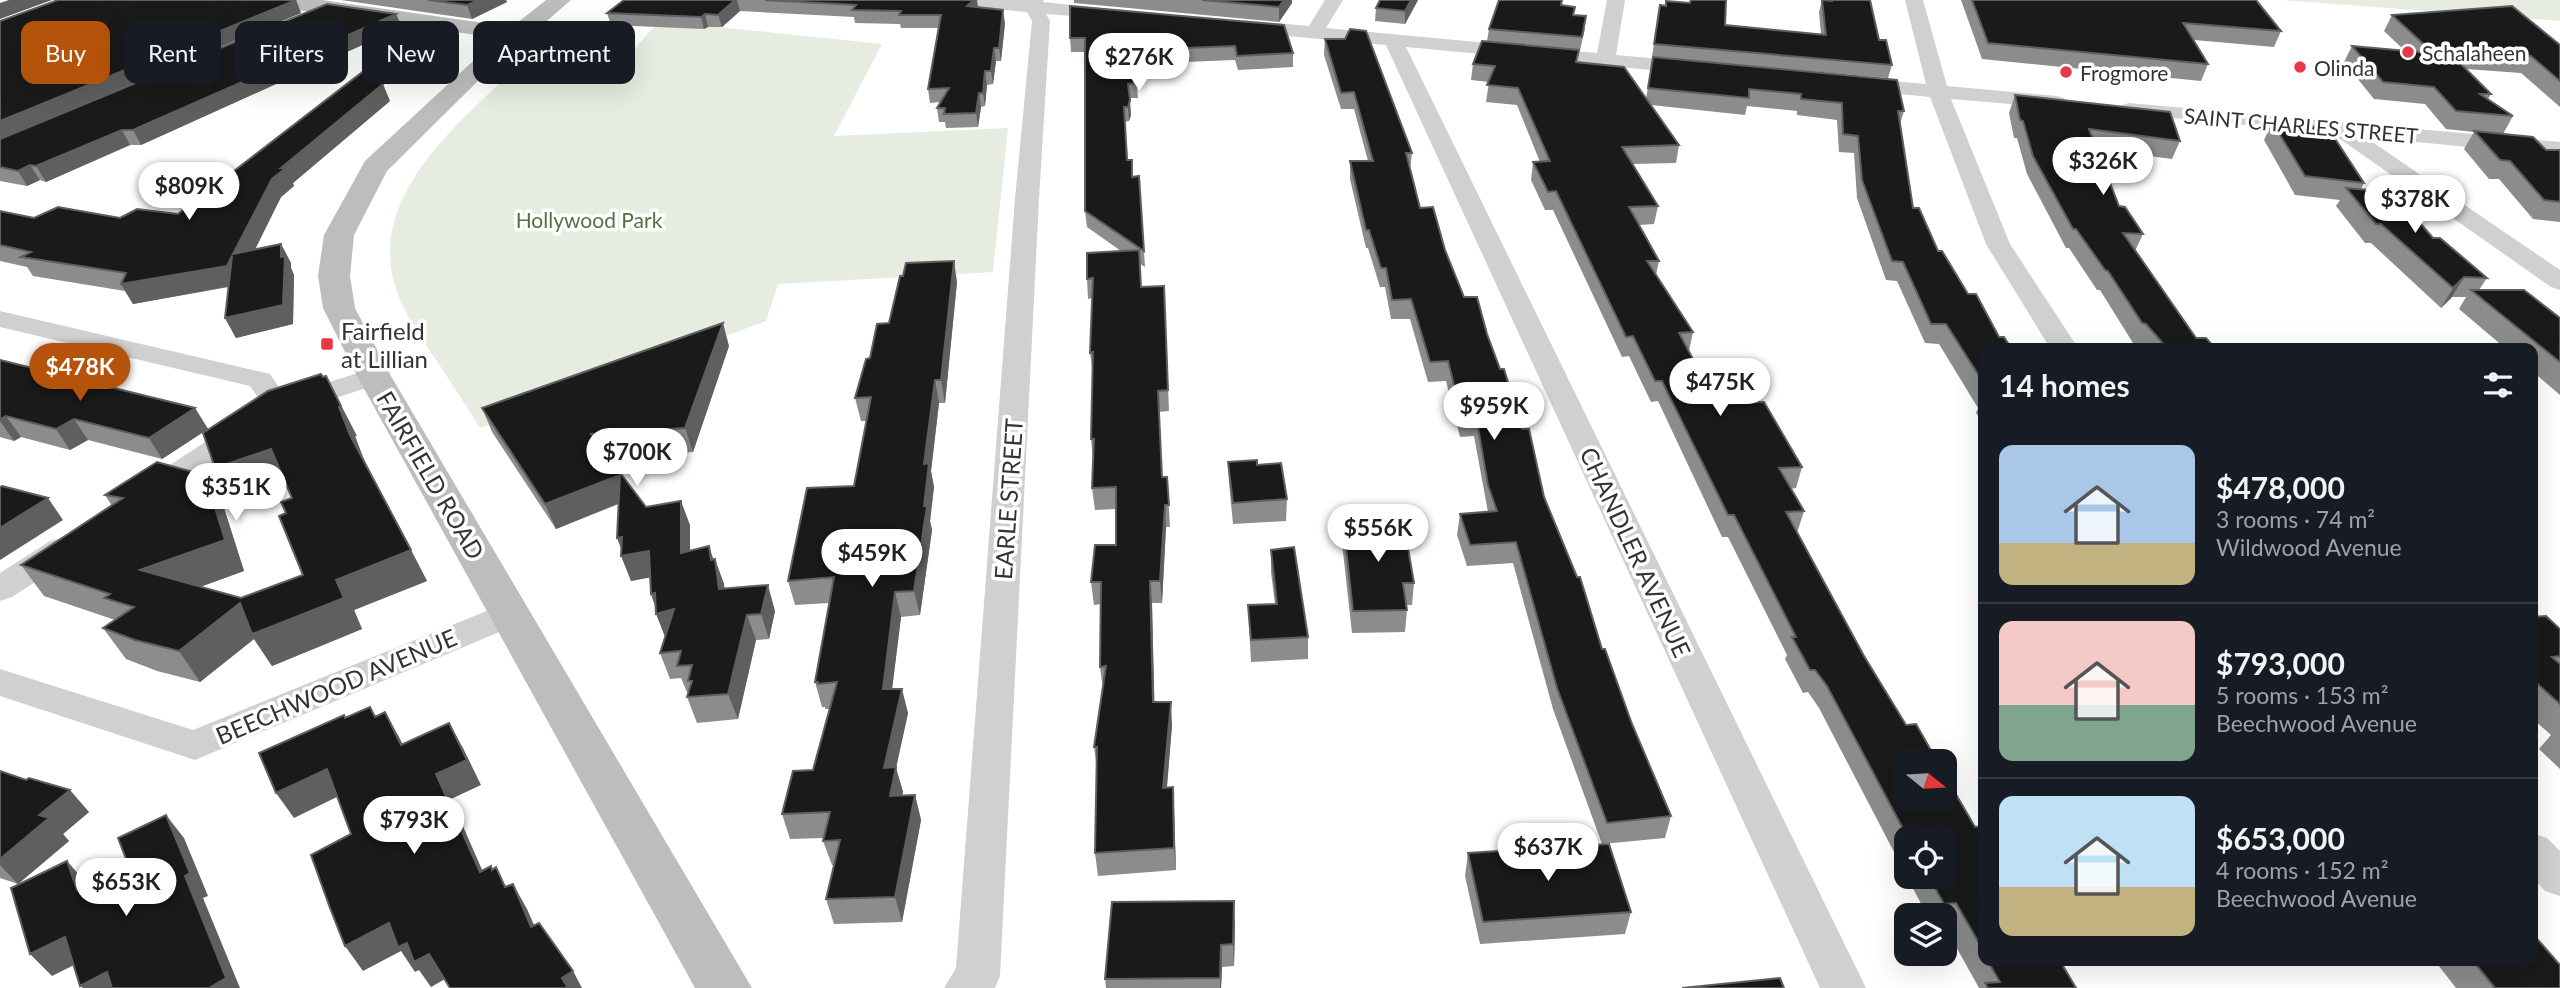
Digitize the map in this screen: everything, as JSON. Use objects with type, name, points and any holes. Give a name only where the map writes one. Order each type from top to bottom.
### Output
[{"type":"street","points":[[275,0],[473,28]]},
{"type":"street","name":"FAIRFIELD ROAD","points":[[533,21],[560,0]]},
{"type":"street","points":[[954,0],[1034,4],[1127,16]]},
{"type":"street","points":[[1314,33],[1334,0]]},
{"type":"street","points":[[1605,60],[1616,0]]},
{"type":"street","points":[[1914,0],[1938,91],[1998,244],[2061,343]]},
{"type":"street","name":"EARLE STREET","points":[[967,988],[978,976],[1027,200],[1041,21],[1034,4]]},
{"type":"street","points":[[304,21],[333,8]]},
{"type":"street","points":[[1220,24],[1716,70]]},
{"type":"street","name":"CHANDLER AVENUE","points":[[1394,40],[1843,988]]},
{"type":"street","name":"FAIRFIELD ROAD","points":[[473,75],[375,167],[339,235],[334,276],[338,308],[374,376],[724,988]]},
{"type":"street","points":[[1841,82],[2073,104]]},
{"type":"street","name":"SAINT CHARLES STREET","points":[[2113,107],[2560,149]]},
{"type":"street","points":[[2337,128],[2560,282]]},
{"type":"street","points":[[0,319],[260,380],[279,408]]},
{"type":"street","points":[[128,506],[279,408],[374,376]]},
{"type":"street","points":[[0,589],[81,536]]},
{"type":"street","name":"BEECHWOOD AVENUE","points":[[0,682],[195,745],[511,613]]},
{"type":"street","points":[[2538,856],[2560,878]]},
{"type":"green space","points":[[2282,0],[2560,0],[2560,21]]},
{"type":"green space","name":"Hollywood Park","points":[[659,21],[882,44],[834,136],[1008,128],[993,272],[778,284],[766,321],[480,428],[401,302],[391,264],[393,228],[405,194],[425,162],[450,132],[499,84],[635,84],[635,48]]},
{"type":"building","points":[[58,0],[296,0],[245,21],[235,21],[235,25],[221,31],[221,21],[124,21],[124,70],[110,76],[110,21],[21,21],[21,84],[91,84],[0,121],[0,21]]},
{"type":"building","points":[[428,0],[479,0],[467,5]]},
{"type":"building","points":[[624,0],[735,0],[718,15],[705,14],[701,17],[607,13]]},
{"type":"building","points":[[765,0],[974,0],[967,6],[1003,10],[999,48],[994,48],[991,71],[985,71],[983,93],[979,93],[976,113],[944,114],[945,108],[937,108],[949,88],[928,89],[941,15],[899,15],[901,11],[852,10],[856,5]]},
{"type":"building","points":[[1202,0],[1284,0],[1279,7]]},
{"type":"building","points":[[1380,0],[1411,0],[1405,11],[1376,8]]},
{"type":"building","points":[[1499,0],[1562,0],[1561,5],[1575,7],[1573,15],[1586,16],[1582,37],[1489,29]]},
{"type":"building","points":[[1691,0],[1726,0],[1725,25],[1826,35],[1822,0],[1870,0],[1879,40],[1886,40],[1892,65],[1654,44],[1660,5],[1666,6],[1666,1],[1690,3]]},
{"type":"building","points":[[1972,0],[2256,0],[2281,31],[2183,23],[2208,64],[1988,43]]},
{"type":"building","points":[[327,4],[396,14],[380,21],[362,21],[362,29],[348,35],[348,21],[286,21]]},
{"type":"building","points":[[1070,6],[1284,25],[1293,53],[1237,56],[1235,46],[1134,50],[1137,83],[1128,84],[1130,100],[1128,107],[1124,107],[1127,160],[1132,160],[1132,177],[1139,176],[1144,251],[1085,211],[1085,38],[1070,38]]},
{"type":"building","points":[[2512,6],[2560,45],[2560,81],[2531,56],[2429,49],[2392,15]]},
{"type":"building","points":[[1350,29],[1366,31],[1412,153],[1406,153],[1420,208],[1433,207],[1445,250],[1464,297],[1477,297],[1487,334],[1500,369],[1504,369],[1522,429],[1529,429],[1544,497],[1577,577],[1580,577],[1602,649],[1605,649],[1632,724],[1671,816],[1607,823],[1557,688],[1516,542],[1470,545],[1460,514],[1497,511],[1488,485],[1476,416],[1462,417],[1448,361],[1430,362],[1411,299],[1392,300],[1386,268],[1381,268],[1369,230],[1366,230],[1350,161],[1373,161],[1354,92],[1341,93],[1325,39],[1345,39]]},
{"type":"building","points":[[1482,41],[1579,50],[1576,62],[1624,67],[1679,145],[1622,147],[1658,206],[1629,207],[1659,261],[1647,261],[1693,332],[1679,333],[1717,404],[1764,402],[1802,467],[1779,468],[1804,511],[1786,512],[1864,656],[1906,725],[1916,724],[1930,749],[1894,749],[1894,812],[1827,686],[1815,670],[1810,670],[1792,637],[1796,637],[1734,515],[1728,515],[1662,381],[1655,381],[1633,336],[1626,337],[1556,191],[1548,192],[1533,162],[1550,161],[1518,88],[1487,85],[1495,66],[1473,64]]},
{"type":"building","points":[[235,42],[235,84],[237,84],[133,130],[122,130],[36,166],[30,165],[18,171],[0,167],[0,139],[133,84],[221,84],[221,48]]},
{"type":"building","points":[[2352,46],[2452,55],[2491,94],[2480,94],[2513,116],[2456,111],[2434,87],[2383,82]]},
{"type":"building","points":[[1653,57],[1897,80],[1904,111],[1898,111],[1913,208],[1919,208],[1938,251],[1942,251],[1968,294],[1976,294],[1999,337],[2004,337],[2008,343],[1978,343],[1978,374],[1946,324],[1931,324],[1903,262],[1892,261],[1862,180],[1858,136],[1843,134],[1842,103],[1801,99],[1801,94],[1749,89],[1749,98],[1648,88]]},
{"type":"building","points":[[362,72],[362,84],[383,84],[281,168],[286,168],[272,179],[233,254],[281,244],[281,257],[285,256],[283,305],[225,318],[232,256],[227,266],[121,284],[126,273],[21,257],[31,252],[0,245],[0,211],[34,218],[58,207],[120,218],[137,209],[178,214]]},
{"type":"building","points":[[2015,95],[2170,112],[2180,141],[2089,129],[2119,206],[2125,207],[2143,234],[2123,233],[2196,338],[2206,338],[2210,343],[2163,343],[2142,323],[2108,271],[2076,229],[2073,229],[2033,156],[2023,121],[2020,120]]},
{"type":"building","points":[[2272,122],[2328,128],[2364,183],[2305,176]]},
{"type":"building","points":[[2474,131],[2533,137],[2546,150],[2560,150],[2560,202],[2544,200],[2510,161],[2500,160]]},
{"type":"building","points":[[2346,188],[2393,192],[2433,238],[2440,238],[2487,278],[2464,277],[2453,288],[2381,224],[2376,224]]},
{"type":"building","points":[[1139,250],[1141,287],[1164,286],[1168,390],[1158,391],[1162,477],[1167,477],[1169,505],[1165,505],[1160,581],[1150,581],[1153,702],[1171,702],[1163,788],[1173,787],[1174,848],[1095,853],[1097,747],[1094,747],[1106,666],[1100,667],[1101,582],[1091,582],[1095,545],[1116,545],[1116,487],[1092,488],[1093,352],[1090,353],[1093,278],[1087,279],[1087,253]]},
{"type":"building","points":[[954,261],[941,380],[935,380],[924,464],[929,463],[924,506],[927,506],[914,591],[895,592],[883,689],[902,689],[884,768],[896,767],[890,796],[915,795],[895,897],[826,899],[840,840],[823,841],[830,812],[782,814],[793,771],[813,770],[837,682],[815,682],[834,577],[788,581],[807,488],[854,486],[871,397],[855,398],[866,359],[870,358],[877,324],[889,323],[900,276],[903,276],[906,263]]},
{"type":"building","points":[[2471,290],[2524,290],[2560,318],[2560,362]]},
{"type":"building","points":[[723,323],[685,428],[591,434],[646,507],[681,501],[681,553],[709,546],[711,560],[715,559],[719,589],[768,585],[761,614],[747,615],[728,694],[687,697],[692,681],[688,681],[692,665],[677,666],[681,651],[660,653],[674,609],[656,614],[655,593],[651,594],[649,551],[621,556],[622,537],[617,538],[620,475],[545,504],[482,408]]},
{"type":"building","points":[[0,360],[195,408],[149,438],[74,419],[56,429],[6,416],[0,419]]},
{"type":"building","points":[[321,374],[326,376],[341,406],[339,407],[350,435],[411,550],[336,580],[344,598],[252,634],[240,603],[179,651],[135,640],[103,628],[134,607],[104,598],[110,594],[21,565],[123,498],[105,495],[157,462],[205,475],[225,540],[140,570],[241,598],[303,575],[279,516],[286,513],[281,502],[292,498],[271,449],[215,468],[203,433],[268,391]]},
{"type":"building","points":[[1257,460],[1257,465],[1281,463],[1287,499],[1233,503],[1228,462]]},
{"type":"building","points":[[2,486],[48,498],[0,528]]},
{"type":"building","points":[[1403,519],[1414,583],[1403,583],[1407,610],[1353,611],[1343,521]]},
{"type":"building","points":[[1294,547],[1308,637],[1251,640],[1248,605],[1277,604],[1271,550]]},
{"type":"building","points":[[2546,616],[2560,629],[2560,656],[2552,657],[2560,664],[2560,704],[2538,684],[2538,617]]},
{"type":"building","points":[[370,707],[375,717],[385,712],[401,745],[449,723],[467,760],[436,774],[480,872],[491,866],[492,870],[496,867],[505,887],[513,884],[531,927],[539,923],[573,971],[562,978],[568,988],[450,988],[429,954],[414,962],[407,943],[398,947],[389,923],[345,946],[311,855],[351,834],[327,769],[276,793],[259,753],[344,715],[345,718]]},
{"type":"building","points":[[0,771],[70,790],[39,815],[49,818],[0,859]]},
{"type":"building","points":[[1957,796],[1975,827],[1978,827],[1978,941],[1957,903],[1943,903],[1936,889],[1957,889],[1957,826],[1902,826],[1894,812],[1957,812]]},
{"type":"building","points":[[166,815],[190,873],[185,876],[226,978],[209,988],[112,988],[107,972],[80,986],[65,937],[30,954],[11,888],[67,861],[77,890],[128,864],[118,838]]},
{"type":"building","points":[[1609,844],[1631,912],[1483,922],[1468,853]]},
{"type":"building","points":[[1234,901],[1233,944],[1221,945],[1220,978],[1105,979],[1112,902]]},
{"type":"building","points":[[2538,940],[2560,965],[2560,988],[2495,988],[2477,966],[2538,966]]},
{"type":"building","points":[[1991,966],[2063,966],[2076,988],[1988,988],[1985,983],[2000,982]]},
{"type":"building","points":[[1780,978],[1784,988],[1682,988]]},
{"type":"place","name":"Schalaheen","points":[[2408,52]]},
{"type":"place","name":"Olinda","points":[[2300,67]]},
{"type":"place","name":"Frogmore","points":[[2066,72]]},
{"type":"place","name":"Fairfield at Lillian","points":[[327,344]]}]
